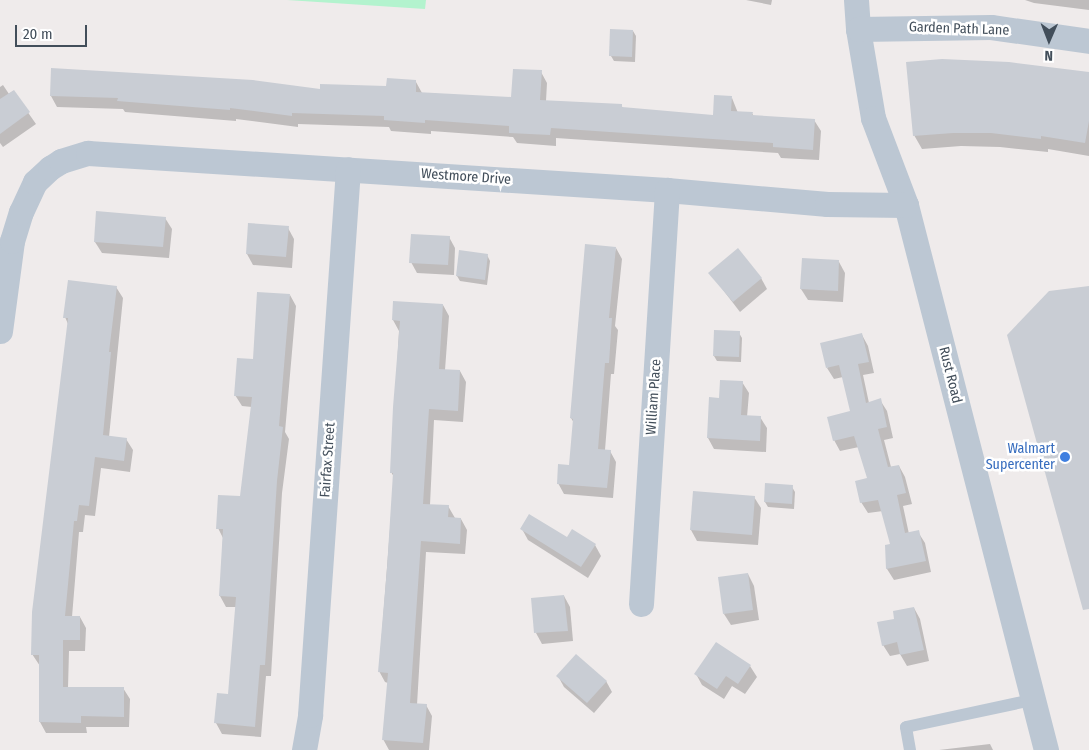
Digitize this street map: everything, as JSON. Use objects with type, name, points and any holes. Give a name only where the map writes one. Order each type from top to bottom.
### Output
[{"type":"street","name":"Rust Road","points":[[856,0],[858,29],[873,118],[906,204],[1046,750]]},
{"type":"street","name":"Garden Path Lane","points":[[858,29],[991,27],[1089,40]]},
{"type":"street","name":"Westmore Drive","points":[[0,331],[12,241],[21,212],[35,182],[61,161],[88,154],[667,190],[828,204],[906,204]]},
{"type":"street","name":"Fairfax Street","points":[[304,750],[310,706],[348,169]]},
{"type":"street","name":"William Place","points":[[641,604],[667,190]]},
{"type":"lane","points":[[910,750],[906,727],[1032,700]]},
{"type":"green space","points":[[287,0],[426,0],[425,9]]},
{"type":"building","points":[[610,29],[633,30],[632,57],[609,56]]},
{"type":"building","points":[[942,59],[1009,62],[1089,72],[1089,121],[1085,143],[1041,136],[1041,139],[991,133],[913,136],[906,62]]},
{"type":"building","points":[[51,68],[253,80],[320,89],[320,84],[386,86],[387,78],[416,80],[416,92],[511,97],[513,69],[542,70],[540,100],[622,104],[622,107],[713,115],[714,95],[732,96],[731,111],[753,112],[752,115],[815,119],[813,150],[773,147],[773,143],[551,128],[550,135],[509,133],[509,126],[425,120],[425,123],[384,120],[384,116],[292,113],[292,116],[230,108],[230,110],[117,101],[118,98],[50,96]]},
{"type":"building","points":[[14,90],[30,112],[0,134],[0,99]]},
{"type":"building","points":[[96,211],[166,217],[163,247],[94,242]]},
{"type":"building","points":[[248,223],[289,226],[286,257],[246,254]]},
{"type":"building","points":[[411,234],[450,236],[448,265],[409,263]]},
{"type":"building","points":[[585,244],[616,247],[609,318],[612,318],[609,363],[605,363],[598,449],[611,450],[607,488],[557,484],[558,464],[569,465],[573,419],[570,418]]},
{"type":"building","points":[[738,248],[762,278],[733,302],[708,273]]},
{"type":"building","points":[[459,250],[488,254],[485,280],[456,276]]},
{"type":"building","points":[[802,258],[839,260],[838,291],[800,289]]},
{"type":"building","points":[[68,280],[117,286],[109,352],[111,352],[103,435],[127,438],[124,461],[95,457],[89,506],[79,505],[77,521],[74,521],[65,616],[80,616],[80,640],[63,640],[63,687],[124,687],[124,717],[81,716],[81,723],[39,722],[39,655],[31,655],[32,612],[68,318],[63,318]]},
{"type":"building","name":"Walmart Supercenter","points":[[1089,286],[1089,609],[1083,610],[1007,335],[1049,291]]},
{"type":"building","points":[[257,292],[290,294],[279,426],[283,427],[277,481],[265,665],[260,665],[255,727],[214,723],[217,693],[228,694],[236,597],[219,596],[223,529],[216,529],[218,495],[240,496],[252,397],[234,396],[237,358],[253,359]]},
{"type":"building","points":[[393,301],[443,304],[439,369],[460,370],[458,411],[429,409],[423,504],[449,505],[448,517],[461,518],[460,544],[421,541],[410,703],[427,704],[423,743],[382,740],[388,673],[378,672],[393,473],[390,473],[393,407],[400,321],[392,320]]},
{"type":"building","points":[[714,330],[740,331],[739,357],[713,356]]},
{"type":"building","points":[[862,333],[869,362],[858,364],[866,403],[881,398],[887,427],[878,429],[888,467],[899,465],[906,493],[897,495],[905,533],[919,530],[926,561],[886,569],[885,545],[890,544],[878,500],[860,503],[855,481],[867,478],[854,436],[833,441],[827,417],[850,411],[839,365],[826,368],[820,343]]},
{"type":"building","points":[[720,380],[743,381],[741,415],[761,416],[760,441],[707,438],[709,397],[719,398]]},
{"type":"building","points":[[765,483],[793,485],[792,504],[764,502]]},
{"type":"building","points":[[693,491],[755,496],[752,535],[690,530]]},
{"type":"building","points":[[529,514],[567,537],[572,529],[596,544],[581,567],[520,529]]},
{"type":"building","points":[[748,573],[753,610],[723,614],[718,577]]},
{"type":"building","points":[[564,595],[568,631],[534,633],[531,598]]},
{"type":"building","points":[[914,607],[924,650],[900,655],[897,642],[882,646],[877,622],[894,619],[893,611]]},
{"type":"building","points":[[716,642],[751,665],[738,684],[726,676],[717,689],[694,674]]},
{"type":"building","points":[[576,654],[607,681],[587,703],[556,676]]},
{"type":"place","name":"Walmart Supercenter","points":[[1065,457]]}]
